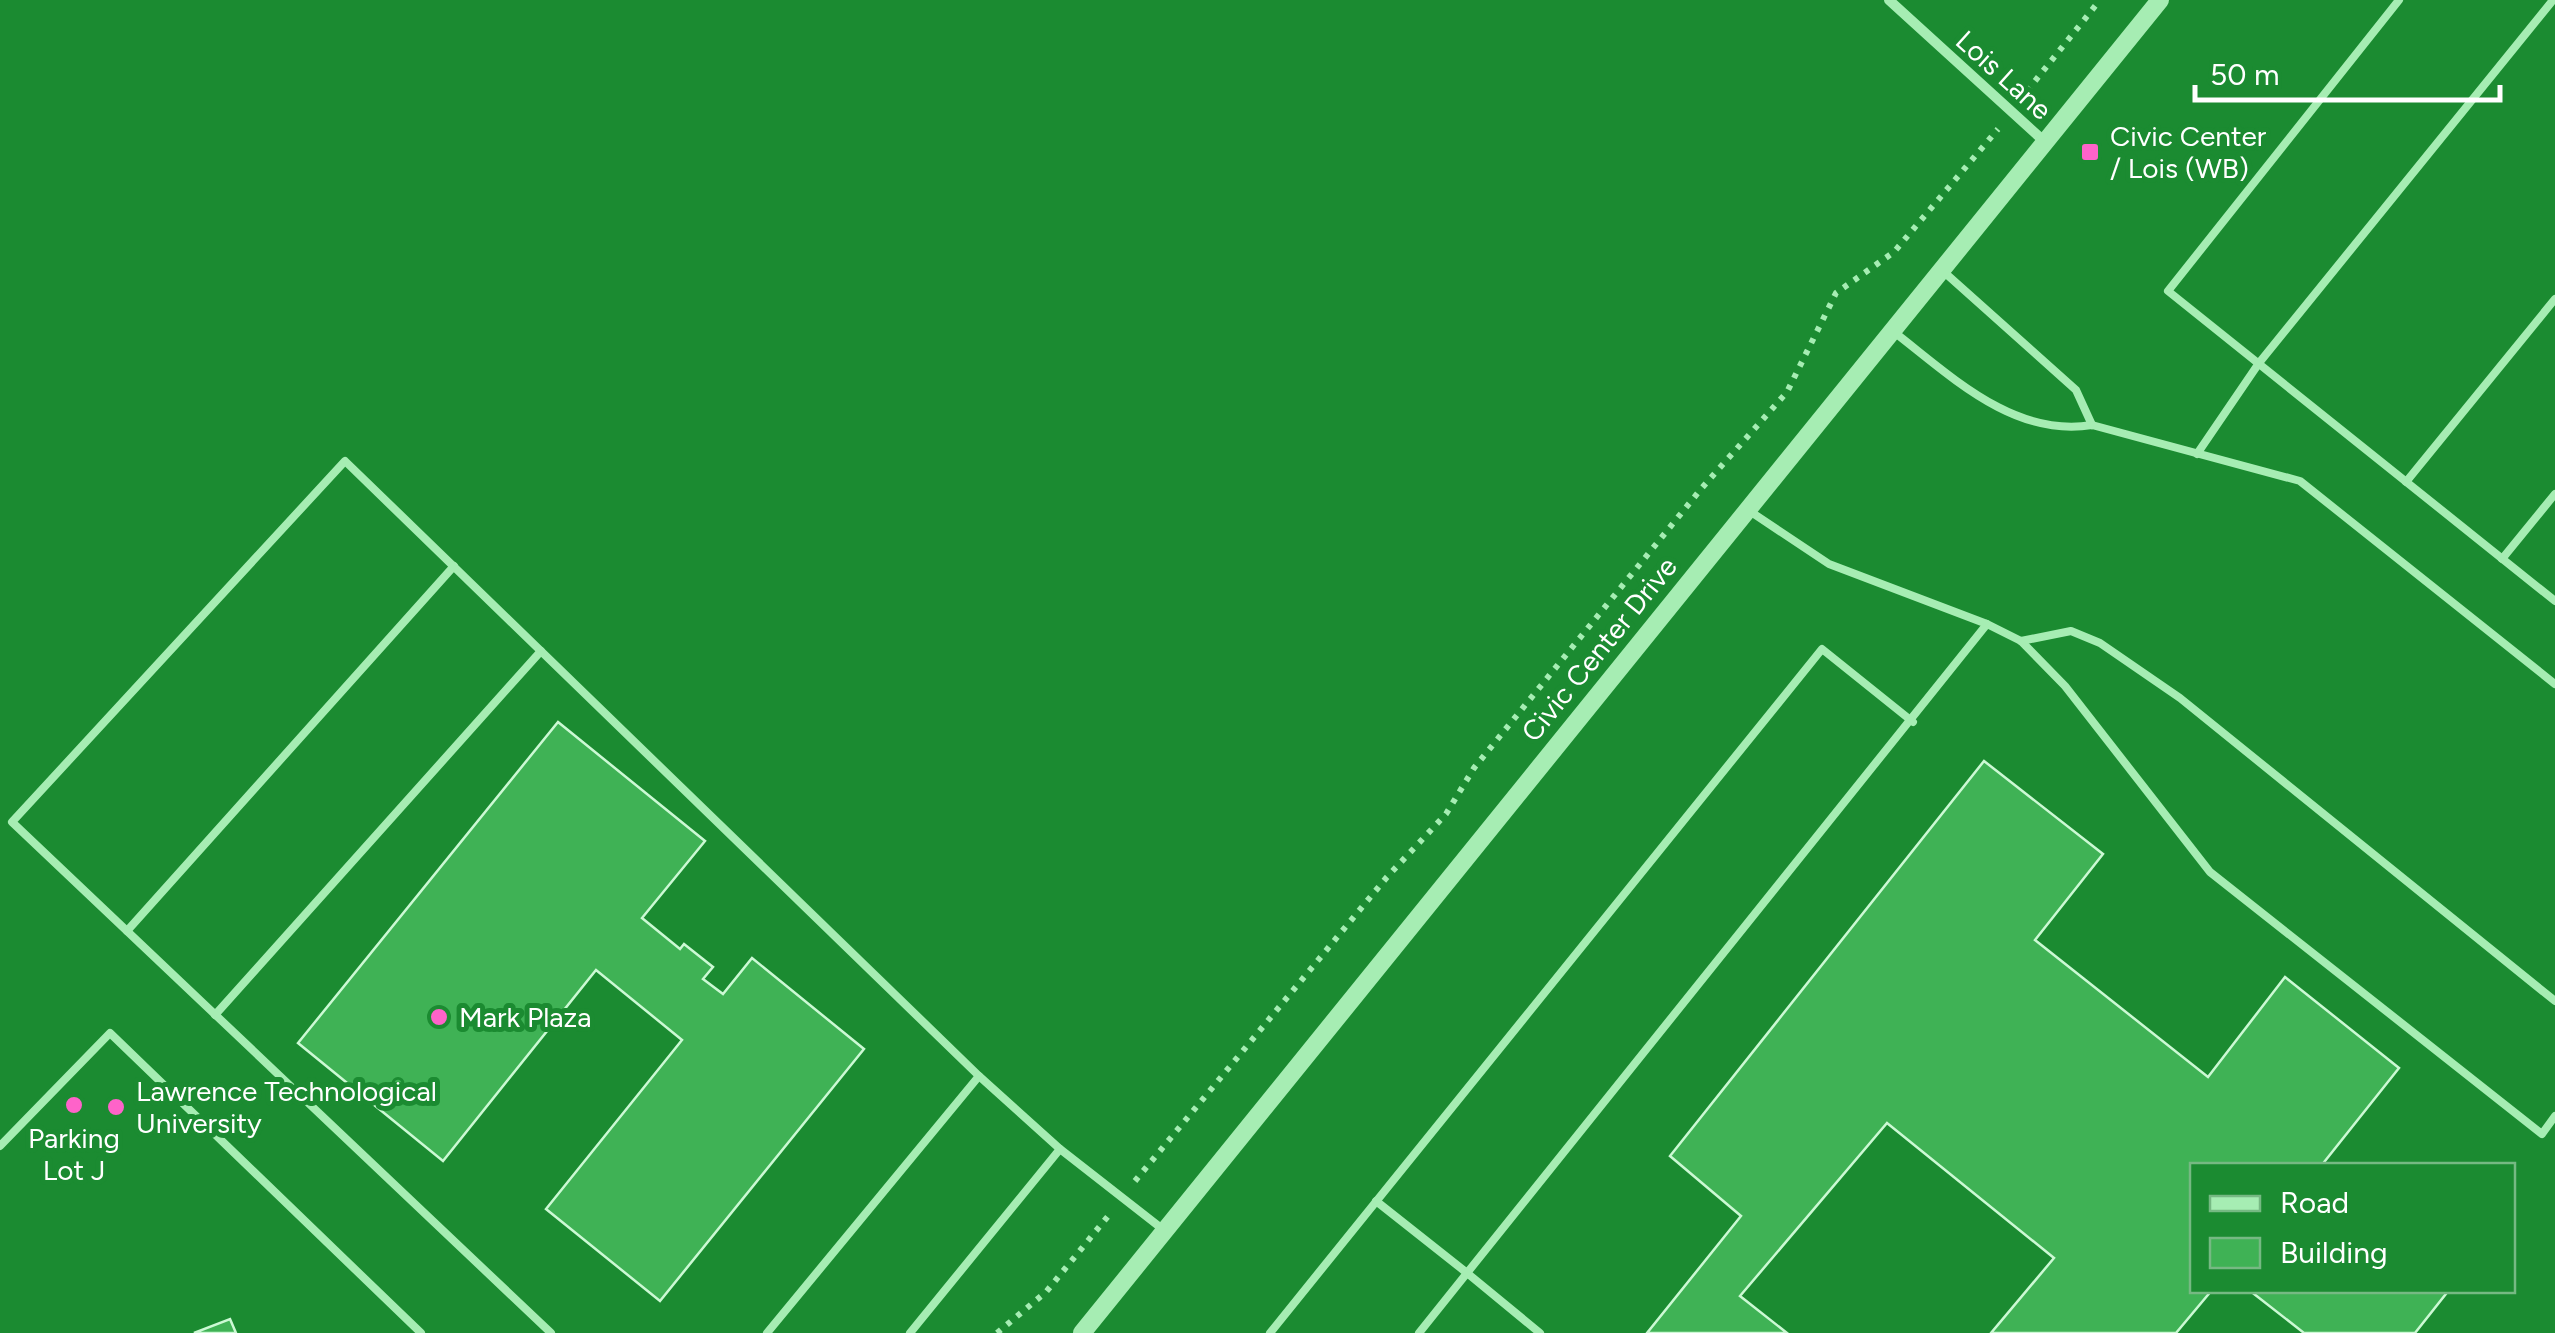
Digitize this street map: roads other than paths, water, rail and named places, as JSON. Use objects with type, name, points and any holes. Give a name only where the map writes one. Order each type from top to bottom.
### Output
[{"type":"street","name":"Lois Lane","points":[[1889,0],[2045,142]]},
{"type":"street","name":"Civic Center Drive","points":[[1082,1333],[2160,0]]},
{"type":"lane","points":[[2400,0],[2168,291],[2555,602]]},
{"type":"lane","points":[[2197,454],[2259,363],[2553,0]]},
{"type":"lane","points":[[1942,271],[2076,390],[2092,425]]},
{"type":"lane","points":[[2406,482],[2555,299]]},
{"type":"lane","points":[[1894,332],[1996,406],[2029,422],[2069,429],[2092,425],[2300,481],[2555,684]]},
{"type":"lane","points":[[551,1333],[12,822],[345,461],[978,1076],[1060,1149],[1165,1231]]},
{"type":"lane","points":[[2502,558],[2555,494]]},
{"type":"lane","points":[[1748,510],[1829,564],[1987,624],[2022,642],[2065,686],[2210,872],[2542,1134],[2555,1116]]},
{"type":"lane","points":[[127,931],[454,566]]},
{"type":"lane","points":[[1419,1333],[1913,722],[1987,624]]},
{"type":"lane","points":[[2022,642],[2071,631],[2100,643],[2180,698],[2555,1000]]},
{"type":"lane","points":[[1270,1333],[1822,649],[1913,722]]},
{"type":"lane","points":[[214,1014],[541,651]]},
{"type":"lane","points":[[0,1146],[110,1033],[421,1333]]},
{"type":"lane","points":[[766,1333],[978,1076]]},
{"type":"lane","points":[[910,1333],[1060,1149]]},
{"type":"lane","points":[[1376,1200],[1540,1333]]},
{"type":"place","name":"Civic Center / Lois (WB)","points":[[2090,152]]},
{"type":"place","name":"Mark Plaza","points":[[439,1017]]},
{"type":"place","name":"Parking Lot J","points":[[74,1105]]},
{"type":"place","name":"Lawrence Technological University","points":[[116,1107]]}]
